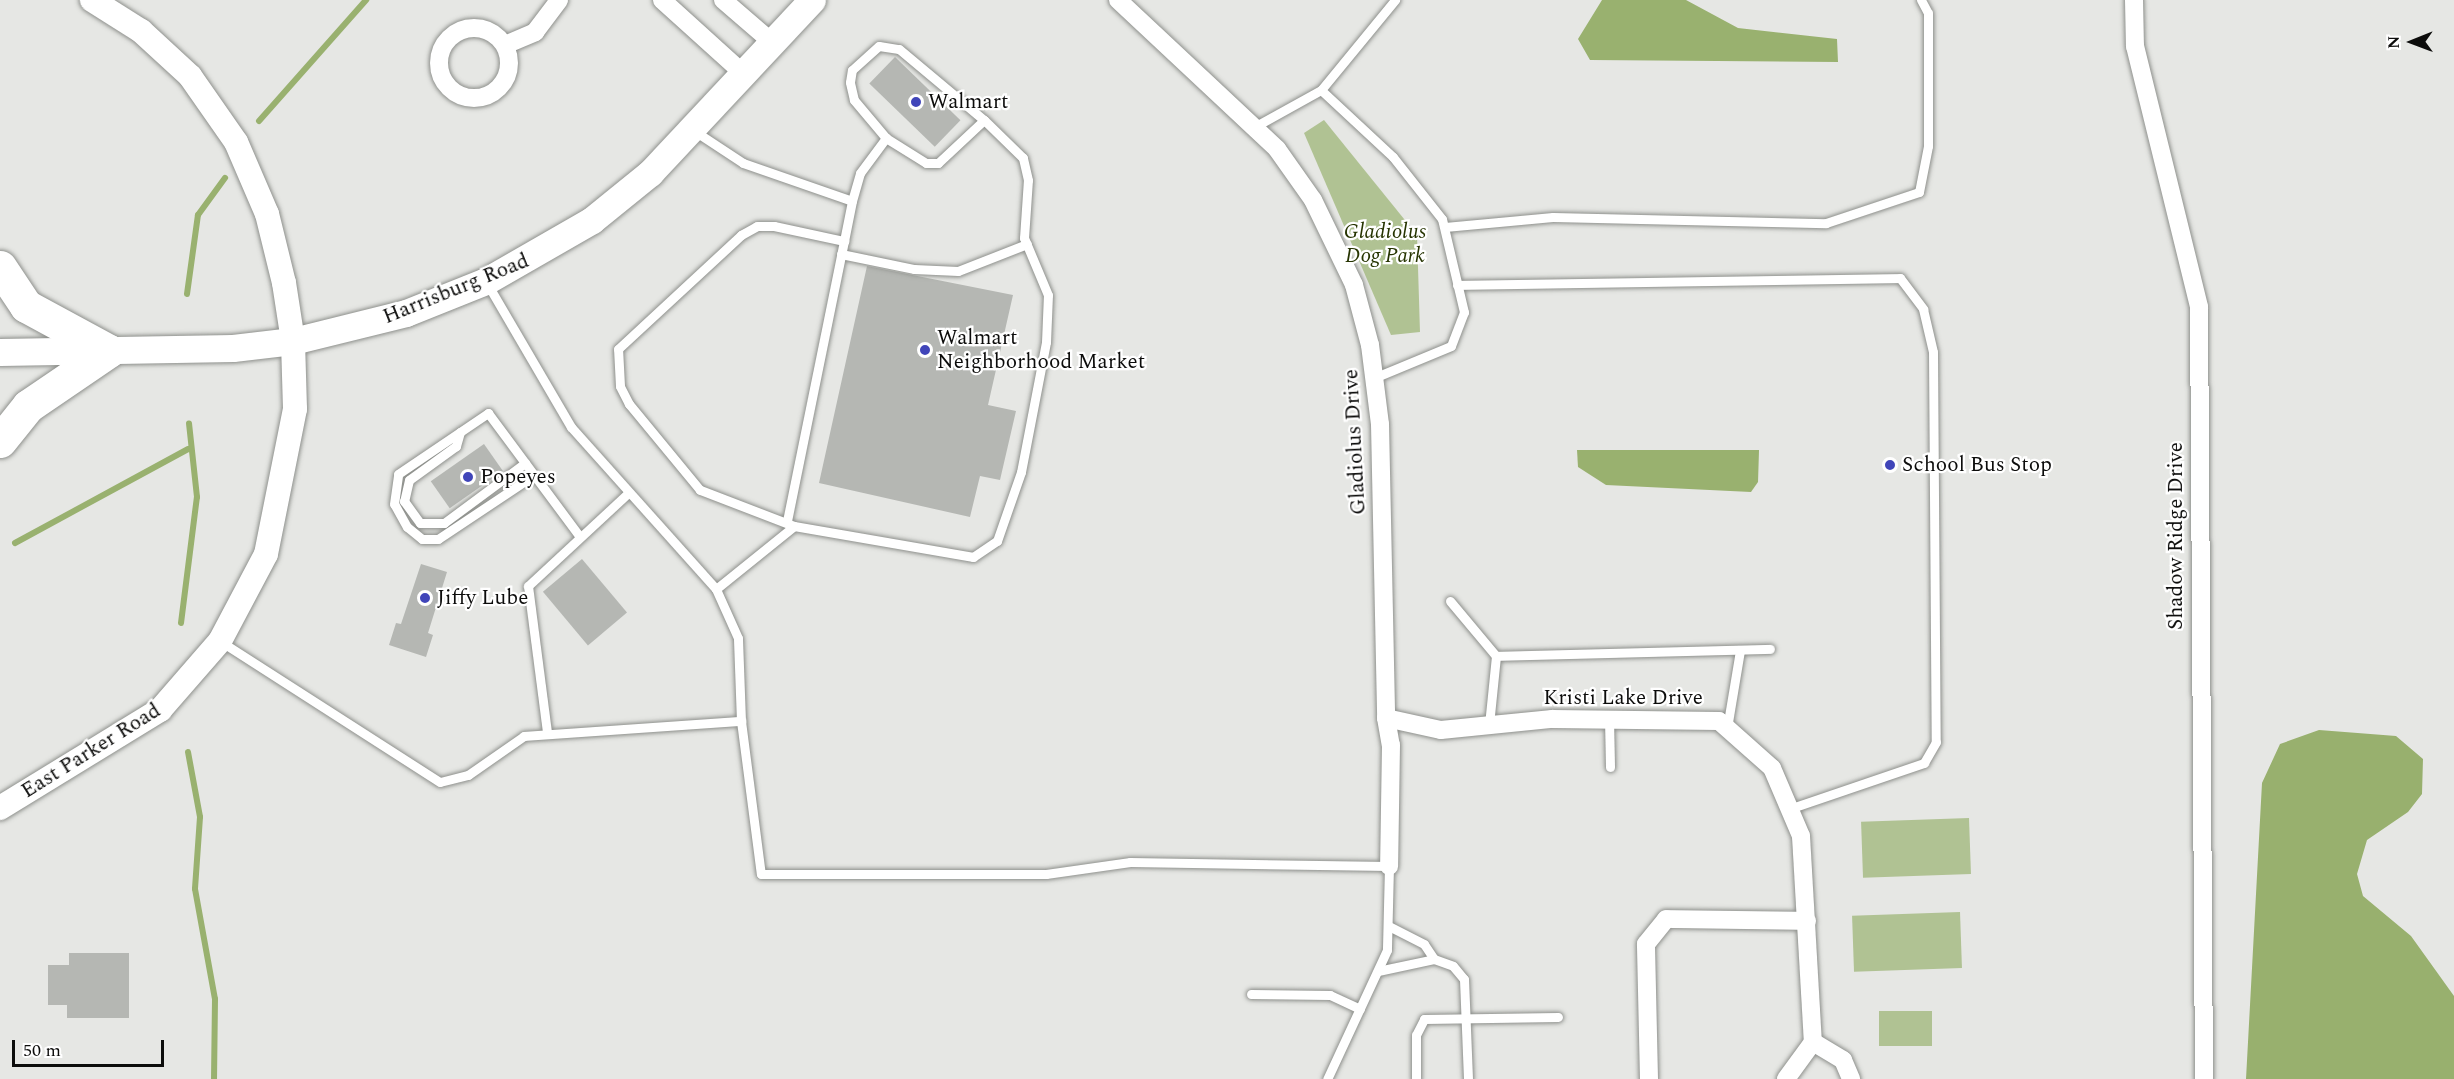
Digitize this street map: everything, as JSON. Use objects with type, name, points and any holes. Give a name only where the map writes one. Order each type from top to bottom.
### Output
[{"type":"highway","points":[[0,267],[26,306],[109,351],[28,406],[0,441]]},
{"type":"main road","name":"Harrisburg Road","points":[[0,352],[109,351],[293,340],[406,313],[486,281],[592,220],[693,130],[812,0]]},
{"type":"street","name":"East Parker Road","points":[[0,808],[160,710],[220,641],[266,554],[275,521],[295,408],[293,340],[267,214],[236,142],[189,76],[141,31],[92,0]]},
{"type":"street","points":[[505,45],[535,32],[559,0]]},
{"type":"street","points":[[662,0],[745,75]]},
{"type":"street","points":[[723,0],[774,44]]},
{"type":"street","name":"Shadow Ridge Drive","points":[[2134,0],[2135,46],[2199,307],[2204,1079]]},
{"type":"street","name":"Gladiolus Drive","points":[[1122,1],[1256,126],[1312,200],[1335,242],[1363,316],[1376,376],[1386,718],[1391,745],[1389,866]]},
{"type":"street","name":"Kristi Lake Drive","points":[[1386,718],[1441,730],[1609,718],[1719,721],[1772,768],[1801,836],[1813,1042]]},
{"type":"street","points":[[1649,1079],[1646,944],[1666,919],[1807,921]]},
{"type":"street","points":[[1785,1079],[1813,1042],[1843,1060],[1851,1079]]},
{"type":"lane","points":[[1256,126],[1321,90],[1395,0]]},
{"type":"lane","points":[[1445,227],[1553,217],[1826,223],[1919,192],[1928,146],[1928,13],[1921,0]]},
{"type":"lane","points":[[844,241],[757,226],[618,349],[620,386],[628,404],[700,490],[790,524],[973,557],[997,541],[1022,472],[1046,342],[1048,295],[1027,244],[1023,158],[984,120],[899,49],[879,46],[852,70],[850,82],[854,100],[886,138],[926,163],[938,163],[984,120]]},
{"type":"lane","points":[[1321,90],[1393,157],[1445,227],[1464,312],[1450,346],[1376,376]]},
{"type":"lane","points":[[693,130],[743,163],[852,201]]},
{"type":"lane","points":[[716,589],[790,524],[852,201],[860,173],[886,138]]},
{"type":"lane","points":[[841,254],[914,269],[958,271],[1027,244]]},
{"type":"lane","points":[[1457,285],[1900,278],[1923,309],[1933,352],[1936,742],[1924,763],[1789,809]]},
{"type":"lane","points":[[486,281],[571,427],[716,589],[738,638],[741,721],[761,874],[1046,874],[1130,862],[1389,866],[1390,927],[1378,971],[1327,1079]]},
{"type":"lane","points":[[534,475],[438,539],[422,538],[398,514],[393,487],[398,474],[488,413],[525,463],[534,475],[580,537]]},
{"type":"lane","points":[[460,432],[456,446],[409,480],[404,501],[420,523],[444,523],[525,463]]},
{"type":"lane","points":[[547,732],[528,586],[628,493]]},
{"type":"lane","points":[[1450,601],[1496,656],[1489,725]]},
{"type":"lane","points":[[220,641],[440,782],[468,776],[524,736],[547,732],[741,721]]},
{"type":"lane","points":[[1496,656],[1770,649]]},
{"type":"lane","points":[[1727,728],[1740,650]]},
{"type":"lane","points":[[1609,718],[1610,767]]},
{"type":"lane","points":[[1390,927],[1424,944],[1434,959]]},
{"type":"lane","points":[[1378,971],[1434,959],[1453,966],[1464,979],[1468,1018],[1468,1079]]},
{"type":"lane","points":[[1251,994],[1330,995],[1359,1009]]},
{"type":"lane","points":[[1416,1079],[1416,1035],[1424,1019],[1558,1017]]},
{"type":"green space","name":"Gladiolus Dog Park","points":[[1324,120],[1417,235],[1420,332],[1391,335],[1304,133]]},
{"type":"green space","points":[[1969,818],[1971,874],[1863,878],[1861,822]]},
{"type":"green space","points":[[1960,912],[1962,968],[1854,972],[1852,916]]},
{"type":"green space","points":[[1879,1011],[1932,1011],[1932,1046],[1879,1046]]},
{"type":"shaded area","points":[[1602,0],[1686,0],[1738,28],[1837,39],[1838,62],[1590,60],[1578,39]]},
{"type":"shaded area","points":[[1577,450],[1759,450],[1758,482],[1751,492],[1606,485],[1578,467]]},
{"type":"shaded area","points":[[2319,730],[2396,736],[2423,759],[2422,794],[2408,812],[2367,840],[2357,874],[2363,896],[2411,936],[2454,996],[2454,1079],[2246,1079],[2262,783],[2280,744]]},
{"type":"building","name":"Walmart","points":[[895,57],[960,120],[935,147],[869,84]]},
{"type":"building","name":"Walmart Neighborhood Market","points":[[867,266],[1013,295],[988,405],[1016,411],[1000,480],[980,476],[970,517],[819,483]]},
{"type":"building","name":"Popeyes","points":[[484,444],[503,471],[450,508],[431,481]]},
{"type":"building","points":[[582,559],[627,613],[588,645],[543,592]]},
{"type":"building","name":"Jiffy Lube","points":[[421,564],[447,572],[428,633],[433,635],[426,657],[389,645],[396,623],[401,624]]},
{"type":"building","points":[[69,953],[129,953],[129,1018],[67,1018],[67,1005],[48,1005],[48,965],[69,965]]},
{"type":"waterway","points":[[259,121],[366,0]]},
{"type":"waterway","points":[[187,294],[198,215],[225,178]]},
{"type":"waterway","points":[[181,623],[197,497],[189,423]]},
{"type":"waterway","points":[[15,543],[188,449]]},
{"type":"waterway","points":[[188,752],[200,817],[195,889],[215,999],[214,1079]]},
{"type":"place","name":"Walmart","points":[[916,102]]},
{"type":"place","name":"Walmart Neighborhood Market","points":[[925,350]]},
{"type":"place","name":"School Bus Stop","points":[[1890,465]]},
{"type":"place","name":"Popeyes","points":[[468,477]]},
{"type":"place","name":"Jiffy Lube","points":[[425,598]]}]
